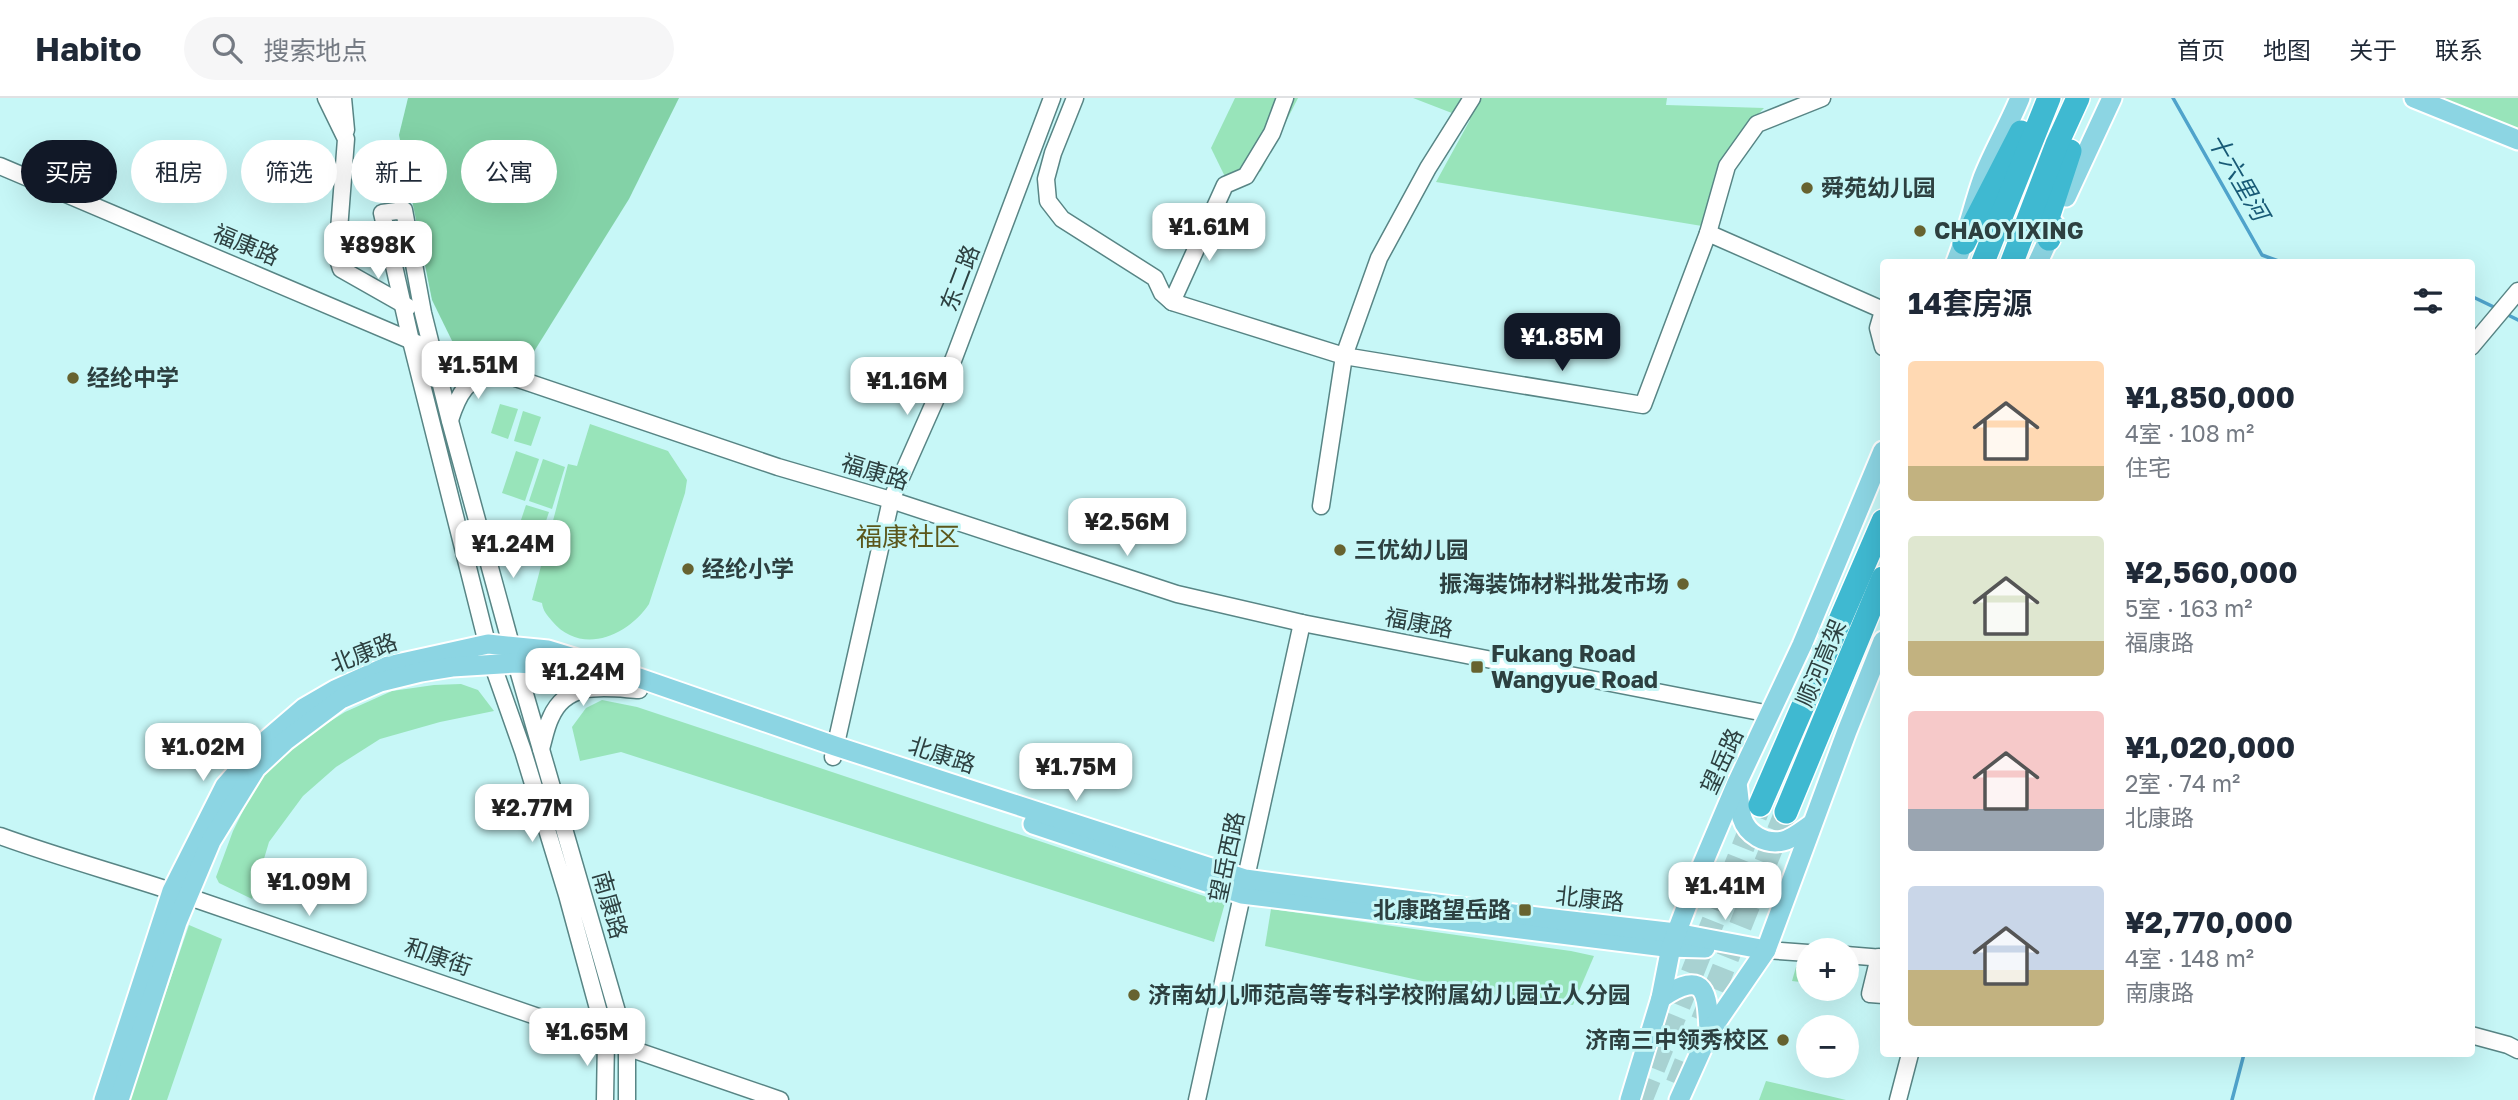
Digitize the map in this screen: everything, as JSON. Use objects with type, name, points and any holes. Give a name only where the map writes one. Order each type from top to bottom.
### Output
[{"type":"highway","points":[[1960,253],[2021,132],[2035,107],[2044,98]]},
{"type":"highway","points":[[1984,259],[2049,98]]},
{"type":"highway","points":[[2049,239],[2049,215],[2080,120],[2080,98]]},
{"type":"highway","points":[[2013,259],[2057,144],[2080,98]]},
{"type":"highway","name":"顺河高架","points":[[1760,805],[1880,528]]},
{"type":"highway","name":"顺河高架","points":[[1786,812],[1880,585]]},
{"type":"main road","points":[[1960,253],[1984,176],[2020,98]]},
{"type":"main road","points":[[2039,259],[2073,177],[2112,98]]},
{"type":"main road","points":[[2414,98],[2518,140]]},
{"type":"main road","name":"望岳路","points":[[1630,1100],[1661,998],[1674,940],[1737,783],[1802,645],[1880,458]]},
{"type":"main road","name":"北康路","points":[[104,1100],[179,894],[225,786],[262,744],[304,708],[360,677],[388,666],[488,644],[834,752],[1244,887],[1766,950]]},
{"type":"main road","points":[[1679,1100],[1709,1033],[1766,950],[1880,649]]},
{"type":"main road","name":"北康路","points":[[119,1100],[179,894],[256,768],[285,741],[341,699],[380,682],[421,672],[492,663],[514,654],[548,650],[834,752]]},
{"type":"main road","points":[[1737,783],[1742,820],[1752,834],[1766,841],[1783,841],[1812,824]]},
{"type":"main road","points":[[1661,998],[1678,986],[1695,985],[1703,990],[1708,1001],[1709,1033]]},
{"type":"street","points":[[327,98],[346,139]]},
{"type":"street","points":[[343,98],[346,139],[337,256],[341,269],[403,305],[423,313]]},
{"type":"street","name":"东二路","points":[[834,752],[891,500],[954,358],[1052,98]]},
{"type":"street","points":[[1075,98],[1053,153],[1046,179],[1048,201],[1062,219],[1155,278],[1162,293],[1172,302],[1344,356],[1643,405],[1708,233],[1727,166],[1757,124],[1822,98]]},
{"type":"street","points":[[1172,302],[1224,185],[1246,176],[1272,133],[1285,98]]},
{"type":"street","points":[[1321,506],[1344,356],[1379,257],[1428,167],[1472,98]]},
{"type":"street","name":"福康路","points":[[0,166],[433,350],[778,467],[891,500],[1177,594],[1302,623],[1770,714]]},
{"type":"street","name":"南康路","points":[[605,1100],[606,1038],[559,869],[523,751],[492,663],[411,341],[382,213],[404,210],[423,313],[450,421],[627,1046],[627,1100]]},
{"type":"street","points":[[1708,233],[1880,309]]},
{"type":"street","points":[[2475,342],[2517,293]]},
{"type":"street","points":[[450,421],[459,394],[471,382],[493,369]]},
{"type":"street","name":"望岳西路","points":[[1197,1100],[1302,623]]},
{"type":"street","points":[[541,749],[551,717],[559,703],[573,692],[592,687],[639,690]]},
{"type":"street","name":"和康街","points":[[0,836],[65,860],[179,894],[606,1038],[780,1100]]},
{"type":"street","points":[[1766,950],[1796,952]]},
{"type":"street","points":[[1859,956],[1880,958]]},
{"type":"street","points":[[1880,961],[1870,994],[1880,995]]},
{"type":"street","points":[[2475,1036],[2518,1050]]},
{"type":"street","points":[[1898,1100],[1909,1057]]},
{"type":"green space","points":[[408,98],[679,98],[629,199],[525,366],[457,351],[432,300],[413,203],[447,203],[447,140],[400,140]]},
{"type":"green space","points":[[1235,98],[1298,98],[1261,171],[1231,189],[1211,148]]},
{"type":"green space","points":[[1413,98],[1667,98],[1666,105],[1764,108],[1742,131],[1720,165],[1702,226],[1436,182],[1470,120]]},
{"type":"green space","points":[[2431,98],[2518,98],[2518,134]]},
{"type":"green space","points":[[500,404],[518,409],[508,439],[491,433]]},
{"type":"green space","points":[[523,411],[541,417],[531,446],[514,441]]},
{"type":"green space","points":[[590,424],[668,451],[687,480],[649,604],[629,625],[617,633],[590,639],[576,638],[564,632],[547,615],[542,603],[532,600],[568,464],[577,466]]},
{"type":"green space","points":[[516,451],[539,459],[525,501],[502,493]]},
{"type":"green space","points":[[543,459],[565,467],[552,509],[529,501]]},
{"type":"green space","points":[[526,505],[549,512],[535,554],[512,547]]},
{"type":"green space","points":[[461,684],[478,690],[494,711],[440,722],[380,739],[336,767],[303,796],[269,842],[252,899],[219,883],[216,877],[233,831],[260,777],[305,737],[345,712],[392,691]]},
{"type":"green space","points":[[602,700],[637,707],[1225,903],[1214,942],[621,752],[580,761],[572,727],[586,708]]},
{"type":"green space","points":[[1271,909],[1594,956],[1573,1005],[1467,991],[1265,946]]},
{"type":"green space","points":[[189,925],[222,939],[167,1100],[129,1100]]},
{"type":"green space","points":[[1766,1081],[1846,1100],[1759,1100]]},
{"type":"waterway","name":"十六里河","points":[[2173,98],[2262,255],[2273,259]]},
{"type":"waterway","name":"十六里河","points":[[2475,298],[2498,309]]},
{"type":"waterway","name":"十六里河","points":[[2504,313],[2518,320]]},
{"type":"waterway","points":[[2232,1100],[2243,1057]]},
{"type":"tunnel","points":[[1641,1100],[1760,805]]},
{"type":"tunnel","points":[[1677,1084],[1786,812]]},
{"type":"place","name":"舜苑幼儿园","points":[[1807,188]]},
{"type":"place","name":"CHAOYIXING","points":[[1920,231]]},
{"type":"place","name":"经纶中学","points":[[73,378]]},
{"type":"place","name":"三优幼儿园","points":[[1340,550]]},
{"type":"place","name":"经纶小学","points":[[688,569]]},
{"type":"place","name":"振海装饰材料批发市场","points":[[1683,584]]},
{"type":"place","name":"Fukang Road Wangyue Road","points":[[1477,667]]},
{"type":"place","name":"北康路望岳路","points":[[1525,910]]},
{"type":"place","name":"济南幼儿师范高等专科学校附属幼儿园立人分园","points":[[1134,995]]},
{"type":"place","name":"济南三中领秀校区","points":[[1783,1040]]},
{"type":"district","name":"福康社区","points":[[908,537]]}]
